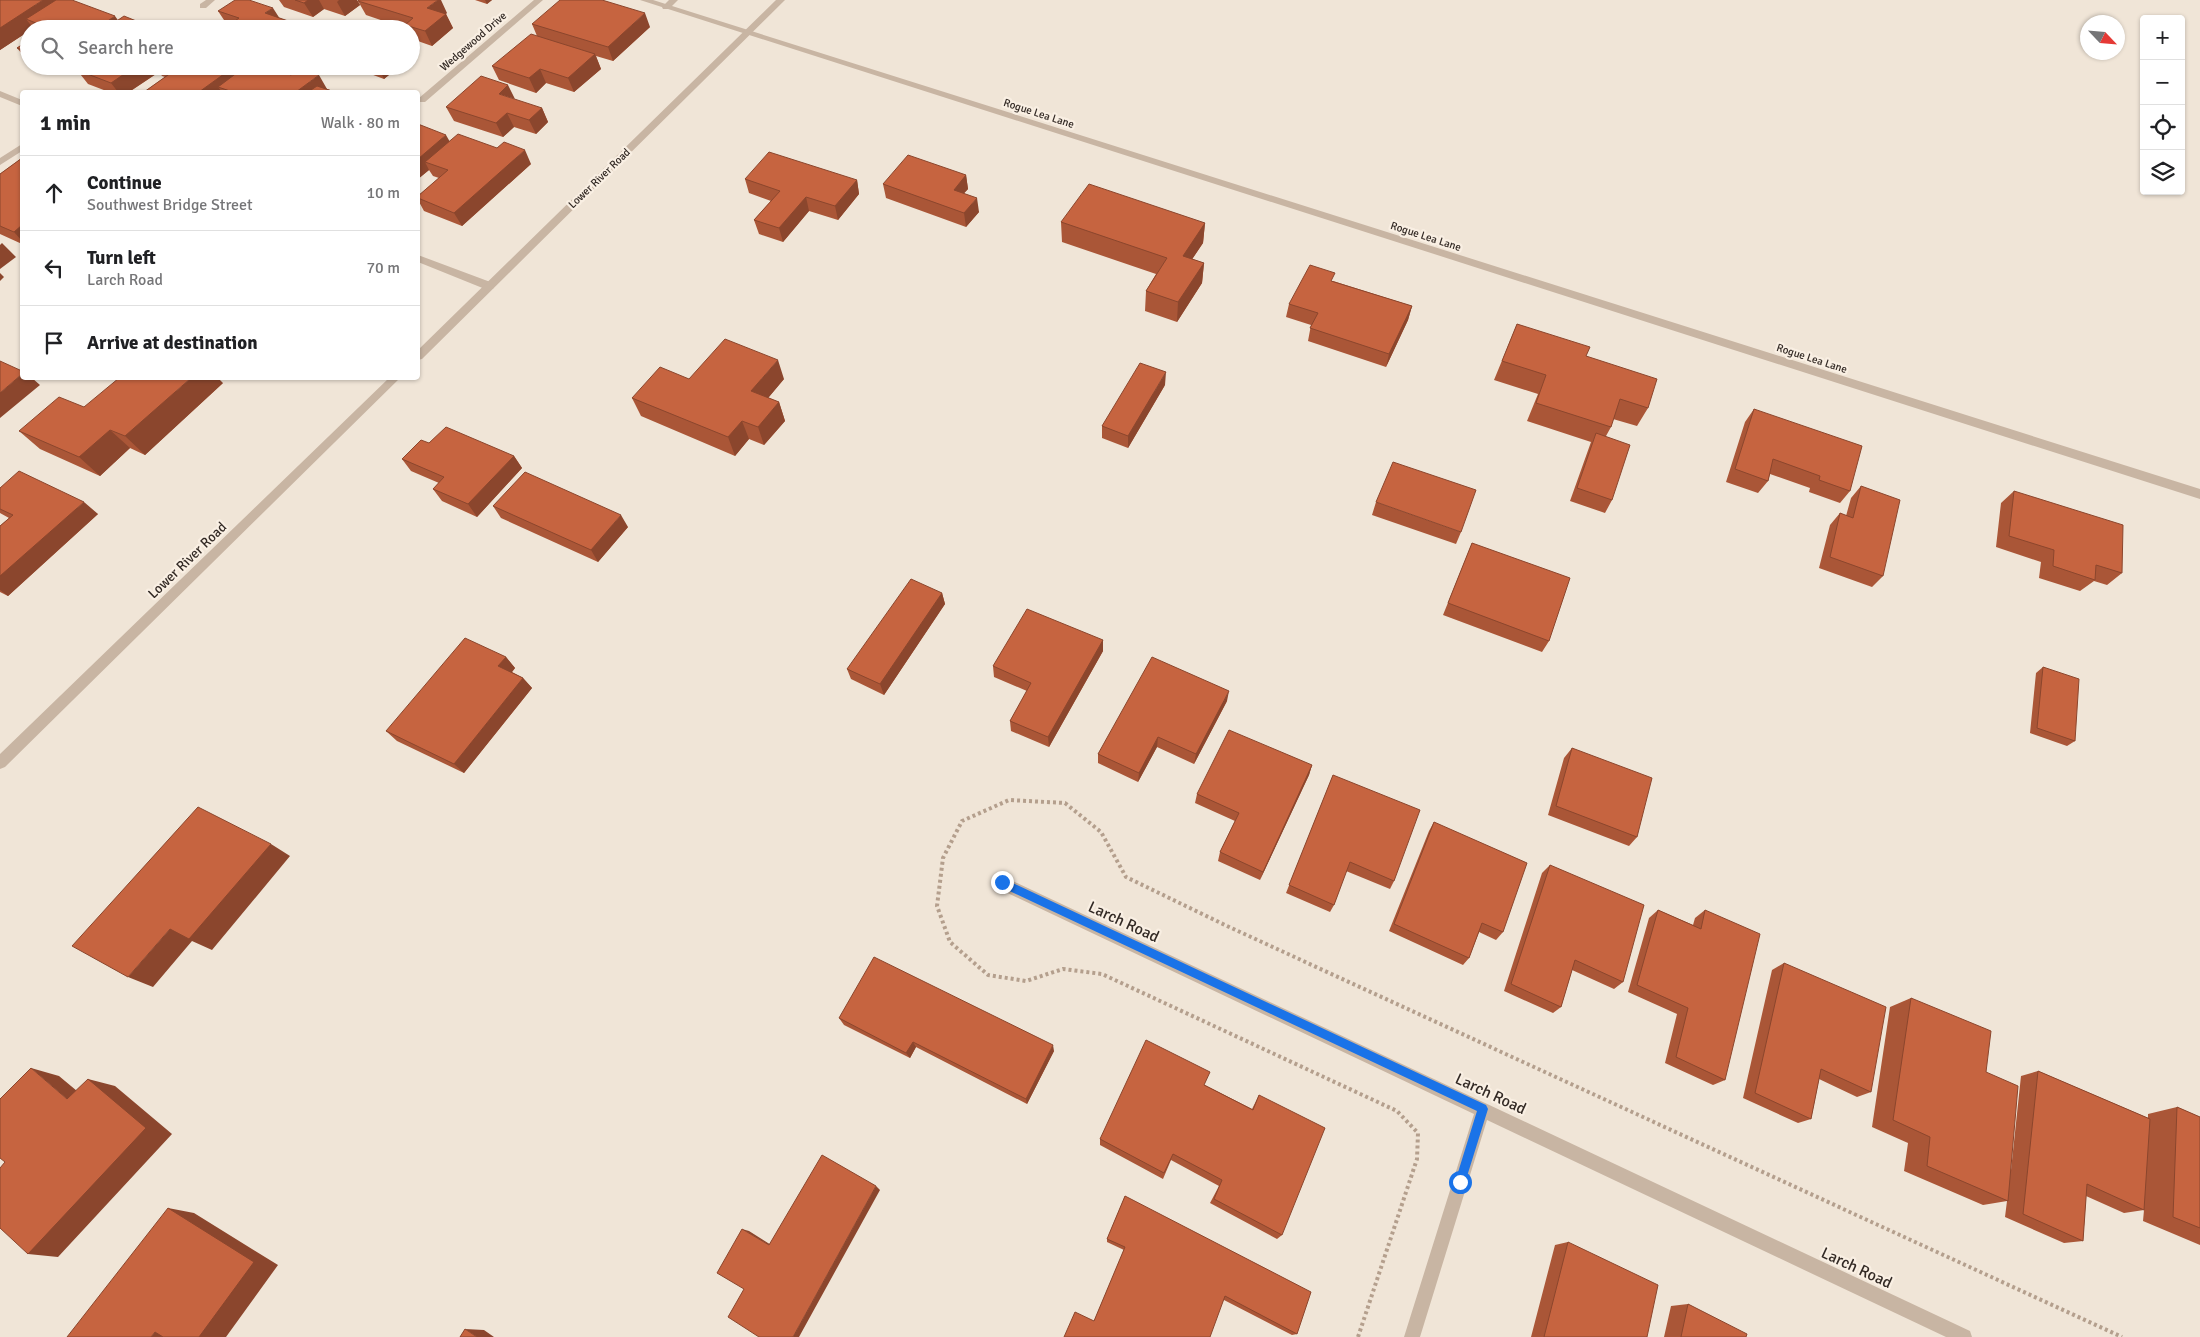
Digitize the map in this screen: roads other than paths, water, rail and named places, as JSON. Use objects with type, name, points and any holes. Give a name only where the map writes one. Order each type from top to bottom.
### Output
[{"type":"street","points":[[202,6],[211,0]]},
{"type":"street","name":"Wedgewood Drive","points":[[422,100],[539,0]]},
{"type":"street","name":"Rogue Lea Lane","points":[[644,0],[670,4],[747,34],[2200,494]]},
{"type":"street","name":"Lower River Road","points":[[420,354],[781,0]]},
{"type":"street","points":[[0,94],[20,102]]},
{"type":"street","points":[[0,162],[20,148]]},
{"type":"street","points":[[420,259],[489,286]]},
{"type":"street","name":"Lower River Road","points":[[0,763],[393,380]]},
{"type":"street","name":"Larch Road","points":[[1002,882],[1964,1337]]},
{"type":"street","points":[[1412,1337],[1483,1109]]}]
